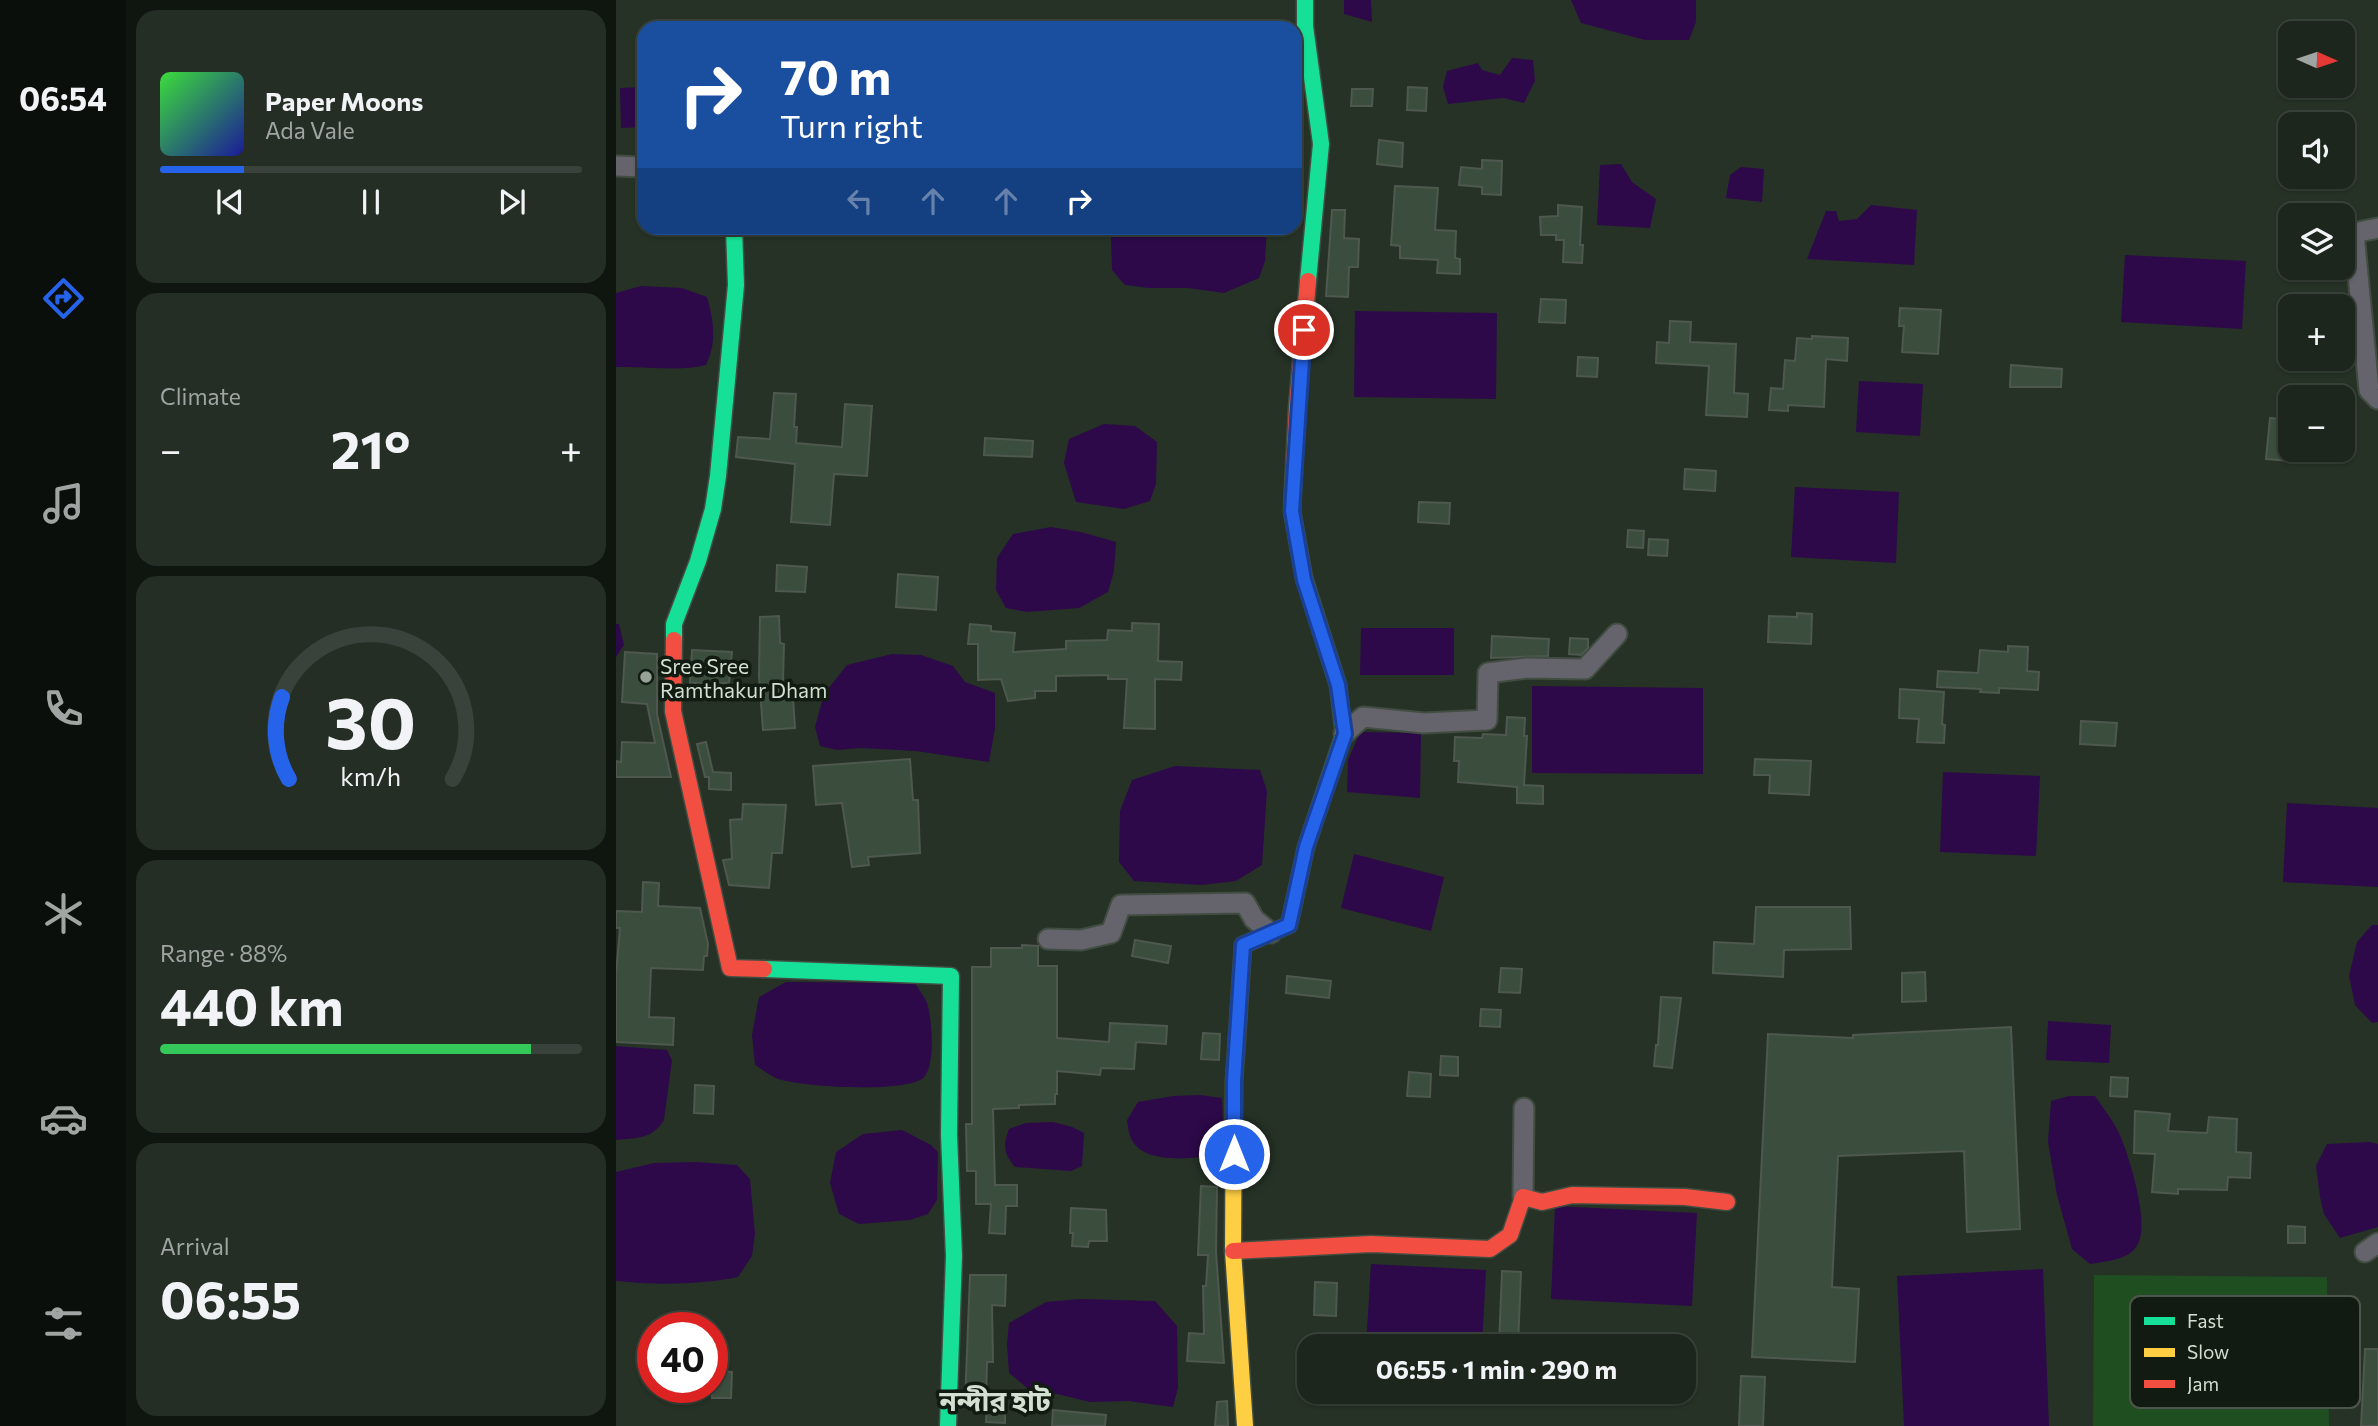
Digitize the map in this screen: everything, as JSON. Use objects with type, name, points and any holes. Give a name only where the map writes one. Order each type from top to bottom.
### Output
[{"type":"street","points":[[1245,1426],[1233,1251],[1234,1081],[1243,945],[1289,925],[1306,847],[1345,734],[1338,685],[1304,580],[1292,511],[1297,407],[1321,144],[1305,26],[1305,0]]},
{"type":"street","points":[[616,166],[637,167]]},
{"type":"street","points":[[2378,228],[2354,233],[2369,390],[2378,399]]},
{"type":"street","points":[[734,235],[736,285],[718,476],[713,509],[674,624],[673,711],[730,968],[951,976],[949,1135],[954,1256],[948,1426]]},
{"type":"street","points":[[1345,734],[1363,717],[1424,723],[1487,720],[1488,673],[1527,668],[1585,669],[1618,634]]},
{"type":"street","points":[[1048,939],[1081,940],[1111,933],[1121,905],[1141,904],[1245,903],[1254,919],[1271,933]]},
{"type":"street","points":[[1233,1251],[1371,1244],[1490,1249],[1510,1235],[1523,1197],[1524,1108]]},
{"type":"street","points":[[1523,1197],[1542,1202],[1572,1195],[1685,1197],[1727,1202]]},
{"type":"green space","points":[[2094,1275],[2327,1277],[2327,1296],[2130,1296],[2130,1408],[2329,1408],[2329,1426],[2093,1426]]},
{"type":"shaded area","points":[[1344,0],[1371,0],[1372,22],[1344,14]]},
{"type":"shaded area","points":[[1571,0],[1696,0],[1696,22],[1689,40],[1645,40],[1581,23]]},
{"type":"shaded area","points":[[1512,58],[1533,60],[1535,81],[1524,103],[1503,98],[1448,104],[1443,87],[1447,71],[1478,63],[1482,70],[1500,75]]},
{"type":"shaded area","points":[[637,87],[637,127],[621,128],[620,88]]},
{"type":"shaded area","points":[[1621,164],[1632,182],[1656,199],[1650,228],[1597,225],[1600,165]]},
{"type":"shaded area","points":[[1741,167],[1764,169],[1762,202],[1726,198],[1730,175]]},
{"type":"shaded area","points":[[1871,205],[1917,210],[1914,265],[1807,259],[1826,211],[1836,211],[1839,221],[1857,219]]},
{"type":"shaded area","points":[[1112,235],[1267,235],[1265,261],[1259,278],[1224,293],[1125,285],[1112,270]]},
{"type":"shaded area","points":[[2125,255],[2246,261],[2242,329],[2121,322]]},
{"type":"shaded area","points":[[641,286],[682,288],[707,297],[713,332],[712,348],[706,365],[673,368],[616,367],[616,293]]},
{"type":"shaded area","points":[[1355,311],[1497,313],[1496,399],[1354,397]]},
{"type":"shaded area","points":[[1859,381],[1923,384],[1920,436],[1856,432]]},
{"type":"shaded area","points":[[1104,424],[1135,426],[1157,442],[1156,484],[1150,501],[1124,509],[1076,502],[1064,463],[1069,439]]},
{"type":"shaded area","points":[[1795,487],[1899,492],[1896,563],[1791,557]]},
{"type":"shaded area","points":[[1051,527],[1116,542],[1114,571],[1108,592],[1079,608],[1027,612],[1006,608],[996,590],[997,558],[1013,534]]},
{"type":"shaded area","points":[[616,624],[619,624],[624,645],[616,657]]},
{"type":"shaded area","points":[[1361,628],[1454,628],[1454,675],[1360,675]]},
{"type":"shaded area","points":[[892,654],[921,655],[953,666],[965,682],[995,693],[995,728],[989,762],[916,751],[861,748],[837,750],[820,746],[815,727],[824,694],[847,665]]},
{"type":"shaded area","points":[[1532,686],[1703,688],[1703,774],[1532,773]]},
{"type":"shaded area","points":[[1360,732],[1421,733],[1420,798],[1347,792],[1348,760]]},
{"type":"shaded area","points":[[1175,766],[1260,770],[1267,791],[1262,865],[1236,881],[1202,885],[1134,881],[1119,862],[1120,811],[1132,780]]},
{"type":"shaded area","points":[[1943,772],[2040,776],[2036,856],[1940,852]]},
{"type":"shaded area","points":[[2287,803],[2378,808],[2378,887],[2283,882]]},
{"type":"shaded area","points":[[1354,854],[1444,877],[1431,931],[1341,908]]},
{"type":"shaded area","points":[[2372,925],[2378,925],[2378,1022],[2372,1023],[2355,1005],[2349,976],[2357,942]]},
{"type":"shaded area","points":[[786,982],[915,983],[927,1003],[931,1023],[931,1056],[926,1074],[922,1079],[894,1086],[852,1087],[791,1082],[778,1079],[755,1065],[752,1035],[759,997]]},
{"type":"shaded area","points":[[2048,1021],[2111,1025],[2109,1063],[2046,1060]]},
{"type":"shaded area","points":[[616,1046],[667,1050],[672,1060],[664,1120],[655,1131],[630,1139],[616,1140]]},
{"type":"shaded area","points":[[1200,1095],[1222,1098],[1224,1153],[1189,1158],[1162,1157],[1141,1150],[1133,1142],[1127,1120],[1138,1102]]},
{"type":"shaded area","points":[[2069,1096],[2095,1096],[2119,1133],[2133,1172],[2140,1205],[2141,1234],[2134,1250],[2117,1259],[2090,1264],[2072,1249],[2057,1195],[2048,1142],[2051,1101]]},
{"type":"shaded area","points":[[1053,1122],[1084,1133],[1082,1166],[1071,1171],[1015,1167],[1005,1149],[1009,1129],[1026,1123]]},
{"type":"shaded area","points":[[902,1130],[931,1145],[938,1152],[937,1200],[928,1214],[910,1220],[859,1224],[839,1214],[830,1183],[836,1152],[863,1134]]},
{"type":"shaded area","points":[[2327,1144],[2378,1144],[2378,1227],[2340,1238],[2324,1214],[2316,1166]]},
{"type":"shaded area","points":[[654,1163],[737,1165],[750,1179],[755,1234],[752,1256],[738,1277],[677,1284],[616,1281],[616,1172]]},
{"type":"shaded area","points":[[1555,1206],[1697,1213],[1692,1306],[1551,1299]]},
{"type":"shaded area","points":[[1371,1264],[1486,1270],[1483,1334],[1367,1334]]},
{"type":"shaded area","points":[[2043,1269],[2049,1426],[1904,1426],[1897,1276]]},
{"type":"shaded area","points":[[1081,1299],[1155,1301],[1177,1326],[1178,1388],[1173,1407],[1128,1401],[1090,1402],[1031,1391],[1009,1373],[1009,1323],[1046,1302]]},
{"type":"building","points":[[1408,87],[1427,88],[1426,111],[1407,110]]},
{"type":"building","points":[[1352,89],[1373,89],[1372,106],[1351,106]]},
{"type":"building","points":[[1379,140],[1403,143],[1402,167],[1377,164]]},
{"type":"building","points":[[1482,160],[1502,161],[1501,195],[1482,194],[1482,187],[1459,185],[1461,167],[1482,169]]},
{"type":"building","points":[[1395,186],[1438,188],[1435,230],[1456,231],[1455,258],[1460,259],[1460,274],[1437,273],[1438,260],[1400,258],[1400,246],[1391,245]]},
{"type":"building","points":[[1558,205],[1582,207],[1582,263],[1563,262],[1564,240],[1556,240],[1556,235],[1541,235],[1540,217],[1558,216]]},
{"type":"building","points":[[1332,210],[1345,210],[1344,238],[1359,239],[1358,267],[1349,267],[1348,297],[1326,296]]},
{"type":"building","points":[[1541,299],[1566,300],[1565,323],[1539,322]]},
{"type":"building","points":[[1900,308],[1941,310],[1938,354],[1902,352],[1904,326],[1899,326]]},
{"type":"building","points":[[1670,321],[1691,322],[1690,342],[1736,344],[1734,393],[1748,394],[1747,417],[1706,415],[1709,366],[1656,363],[1657,342],[1669,343]]},
{"type":"building","points":[[1812,336],[1848,338],[1847,361],[1826,359],[1824,407],[1788,405],[1788,411],[1769,410],[1771,388],[1783,389],[1785,360],[1795,361],[1797,338],[1812,339]]},
{"type":"building","points":[[1578,357],[1598,358],[1597,377],[1577,376]]},
{"type":"building","points":[[2011,365],[2062,369],[2061,387],[2010,387]]},
{"type":"building","points":[[774,393],[796,394],[796,443],[842,447],[845,404],[872,406],[867,476],[834,474],[830,525],[791,522],[795,464],[736,457],[738,437],[770,439]]},
{"type":"building","points":[[2270,418],[2278,419],[2278,460],[2266,459]]},
{"type":"building","points":[[985,438],[1033,441],[1032,457],[984,455]]},
{"type":"building","points":[[1685,469],[1716,471],[1715,491],[1684,489]]},
{"type":"building","points":[[1419,502],[1450,503],[1449,524],[1418,522]]},
{"type":"building","points":[[1628,530],[1644,531],[1643,548],[1627,547]]},
{"type":"building","points":[[1649,539],[1668,540],[1667,556],[1648,555]]},
{"type":"building","points":[[777,565],[807,567],[805,592],[776,591]]},
{"type":"building","points":[[898,574],[938,577],[936,610],[896,607]]},
{"type":"building","points":[[1797,613],[1812,614],[1811,644],[1768,642],[1769,616],[1797,617]]},
{"type":"building","points":[[779,616],[780,643],[784,644],[783,682],[792,681],[795,728],[763,730],[759,676],[760,617]]},
{"type":"building","points":[[1132,623],[1159,624],[1158,661],[1182,662],[1181,680],[1155,679],[1155,729],[1124,728],[1127,679],[1108,679],[1108,675],[1056,676],[1056,691],[1035,691],[1035,698],[1008,701],[1001,679],[978,680],[978,644],[968,644],[970,624],[991,626],[991,631],[1015,633],[1013,652],[1066,649],[1066,641],[1107,640],[1108,630],[1132,631]]},
{"type":"building","points":[[1492,636],[1549,639],[1548,656],[1491,658]]},
{"type":"building","points":[[1570,638],[1588,639],[1588,648],[1581,655],[1569,654]]},
{"type":"building","points":[[2008,646],[2028,647],[2027,671],[2039,672],[2038,690],[1999,688],[1999,693],[1980,692],[1981,689],[1937,687],[1938,671],[1978,673],[1980,650],[2008,652]]},
{"type":"building","points":[[692,650],[732,652],[729,683],[690,683]]},
{"type":"building","points":[[625,652],[657,654],[657,714],[671,777],[616,777],[616,761],[621,762],[622,742],[655,743],[647,704],[622,702]]},
{"type":"building","points":[[1900,689],[1944,692],[1944,743],[1917,742],[1919,719],[1899,718]]},
{"type":"building","points":[[1507,717],[1525,718],[1524,736],[1527,736],[1524,785],[1543,786],[1543,804],[1517,803],[1517,787],[1458,782],[1459,761],[1454,761],[1455,737],[1506,735]]},
{"type":"building","points":[[2081,721],[2117,723],[2115,746],[2080,744]]},
{"type":"building","points":[[706,742],[713,772],[731,773],[731,790],[709,789],[709,777],[705,777],[697,744]]},
{"type":"building","points":[[910,759],[913,800],[918,800],[920,853],[868,857],[869,865],[852,867],[842,803],[816,805],[813,766]]},
{"type":"building","points":[[1755,759],[1811,761],[1809,795],[1769,793],[1770,775],[1754,775]]},
{"type":"building","points":[[743,804],[786,805],[782,853],[772,853],[769,888],[729,885],[723,860],[732,859],[730,820],[742,819]]},
{"type":"building","points":[[643,882],[659,883],[658,906],[700,908],[708,944],[703,970],[651,968],[649,1017],[674,1018],[673,1045],[616,1042],[616,974],[620,928],[616,928],[616,911],[642,912]]},
{"type":"building","points":[[1756,907],[1850,907],[1851,949],[1784,950],[1783,977],[1713,973],[1714,942],[1754,944]]},
{"type":"building","points":[[1135,940],[1171,946],[1168,963],[1132,956]]},
{"type":"building","points":[[1022,945],[1038,946],[1038,966],[1057,966],[1057,1038],[1109,1042],[1110,1023],[1167,1026],[1166,1044],[1136,1042],[1134,1069],[1101,1068],[1100,1075],[1057,1071],[1055,1104],[993,1109],[995,1185],[1017,1185],[1017,1206],[1006,1206],[1005,1234],[989,1233],[991,1204],[976,1204],[976,1171],[967,1171],[966,1124],[972,1124],[972,967],[991,967],[991,948],[1022,948]]},
{"type":"building","points":[[1501,968],[1522,969],[1520,993],[1499,992]]},
{"type":"building","points":[[1925,972],[1926,1001],[1902,1002],[1902,973]]},
{"type":"building","points":[[1287,976],[1331,981],[1329,998],[1286,993]]},
{"type":"building","points":[[1661,997],[1681,998],[1672,1068],[1654,1066]]},
{"type":"building","points":[[1481,1009],[1501,1010],[1500,1027],[1480,1026]]},
{"type":"building","points":[[2011,1027],[2020,1229],[1967,1232],[1964,1151],[1838,1156],[1832,1287],[1859,1289],[1855,1362],[1752,1357],[1768,1034],[1853,1038],[1853,1035]]},
{"type":"building","points":[[1203,1033],[1220,1034],[1219,1060],[1201,1059]]},
{"type":"building","points":[[1441,1056],[1458,1057],[1458,1076],[1440,1075]]},
{"type":"building","points":[[1409,1072],[1431,1074],[1430,1097],[1407,1096]]},
{"type":"building","points":[[2111,1077],[2128,1078],[2127,1097],[2110,1096]]},
{"type":"building","points":[[695,1085],[714,1086],[713,1114],[694,1113]]},
{"type":"building","points":[[2135,1111],[2170,1114],[2168,1131],[2207,1133],[2209,1117],[2237,1119],[2236,1152],[2251,1153],[2250,1178],[2228,1177],[2227,1190],[2178,1189],[2178,1194],[2152,1192],[2155,1154],[2134,1153]]},
{"type":"building","points":[[1201,1186],[1217,1187],[1216,1252],[1224,1363],[1187,1361],[1189,1333],[1204,1334],[1203,1286],[1206,1286],[1208,1255],[1198,1255]]},
{"type":"building","points":[[1071,1208],[1106,1210],[1107,1241],[1089,1241],[1088,1247],[1072,1246]]},
{"type":"building","points":[[2288,1226],[2305,1227],[2305,1243],[2288,1243]]},
{"type":"building","points":[[1502,1271],[1521,1272],[1518,1334],[1499,1334]]},
{"type":"building","points":[[970,1275],[1006,1275],[1005,1306],[992,1305],[993,1362],[987,1362],[986,1402],[965,1402]]},
{"type":"building","points":[[1315,1282],[1337,1283],[1336,1316],[1314,1315]]},
{"type":"building","points":[[2365,1349],[2378,1349],[2378,1426],[2361,1426]]},
{"type":"building","points":[[728,1372],[732,1372],[731,1398],[728,1398]]},
{"type":"building","points":[[1741,1376],[1765,1377],[1763,1426],[1739,1426]]},
{"type":"building","points":[[1227,1401],[1228,1426],[1215,1426],[1217,1402]]},
{"type":"building","points":[[987,1405],[1005,1407],[1005,1423],[986,1422]]},
{"type":"building","points":[[1053,1410],[1106,1415],[1105,1426],[1052,1426]]},
{"type":"traffic: fast","points":[[1305,0],[1305,26],[1321,144],[1308,281]]},
{"type":"traffic: fast","points":[[674,640],[674,624],[698,561],[713,509],[718,476],[736,285],[734,235]]},
{"type":"traffic: fast","points":[[1237,1038],[1243,945],[1289,925],[1306,847],[1344,734],[1338,685],[1304,578]]},
{"type":"traffic: fast","points":[[764,969],[951,976],[949,1135],[954,1256],[948,1426]]},
{"type":"traffic: slow","points":[[1237,1038],[1234,1081],[1233,1251],[1245,1426]]},
{"type":"traffic: jam","points":[[1304,578],[1292,511],[1297,407],[1308,281]]},
{"type":"traffic: jam","points":[[674,640],[673,711],[730,968],[764,969]]},
{"type":"traffic: jam","points":[[1233,1251],[1371,1244],[1490,1249],[1510,1235],[1523,1197],[1542,1202],[1572,1195],[1685,1197],[1727,1202]]},
{"type":"place","name":"Sree Sree Ramthakur Dham","points":[[646,677]]},
{"type":"district","name":"নন্দীর হাট","points":[[995,1400]]},
{"type":"route","points":[[1234,1154],[1234,1081],[1243,945],[1289,925],[1306,847],[1345,734],[1338,685],[1304,580],[1292,511],[1304,330]]}]
